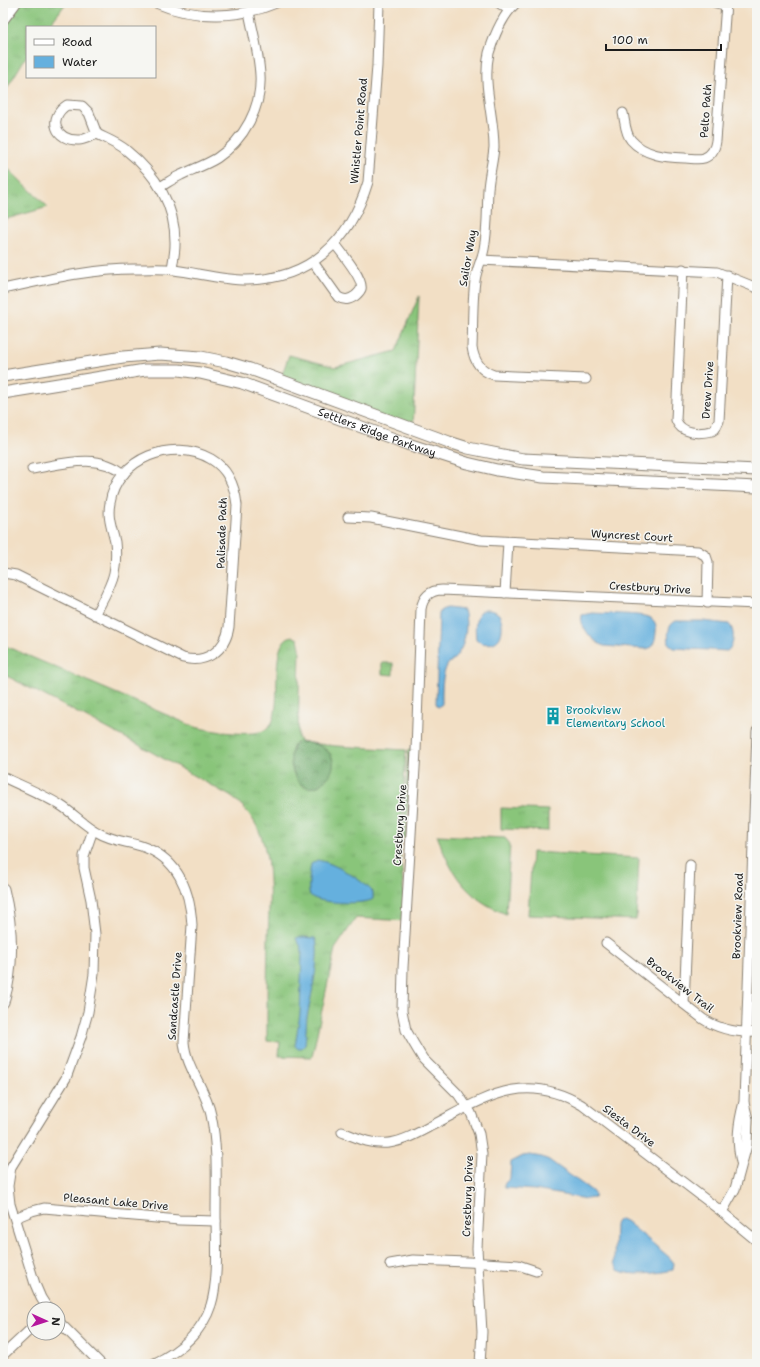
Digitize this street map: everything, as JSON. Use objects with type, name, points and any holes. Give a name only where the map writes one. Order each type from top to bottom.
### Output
[{"type":"street","points":[[3,19],[15,3]]},
{"type":"street","points":[[156,3],[179,10],[200,14],[234,14],[249,12],[276,3]]},
{"type":"street","name":"Whistler Point Road","points":[[3,289],[99,271],[139,269],[172,270],[236,280],[260,279],[286,274],[313,262],[335,244],[353,220],[364,196],[368,182],[377,66],[379,3]]},
{"type":"street","points":[[499,3],[512,6]]},
{"type":"street","points":[[716,3],[726,4]]},
{"type":"street","name":"Pelto Path","points":[[623,113],[628,136],[644,150],[666,157],[697,158],[704,158],[711,152],[715,147],[716,141],[726,4]]},
{"type":"street","name":"Sailor Way","points":[[512,6],[500,25],[489,54],[486,82],[493,126],[494,147],[488,186],[486,238],[484,251],[476,271],[474,282],[473,355],[482,370],[494,375],[586,379]]},
{"type":"street","points":[[160,187],[180,175],[217,158],[237,141],[245,130],[257,104],[260,77],[249,12]]},
{"type":"street","points":[[97,134],[80,140],[64,137],[58,132],[56,116],[61,109],[67,105],[82,106],[89,113],[97,134],[126,149],[151,174],[160,187],[172,216],[176,245],[172,270]]},
{"type":"street","points":[[313,262],[338,297],[343,300],[348,300],[360,292],[362,288],[360,278],[335,244]]},
{"type":"street","points":[[481,260],[682,269],[717,272],[757,288]]},
{"type":"street","name":"Drew Drive","points":[[682,269],[676,420],[684,431],[689,432],[712,431],[718,425],[719,421],[727,275]]},
{"type":"street","name":"Settlers Ridge Parkway","points":[[3,376],[142,355],[178,355],[201,357],[250,369],[468,448],[523,459],[757,470]]},
{"type":"street","name":"Settlers Ridge Parkway","points":[[3,393],[139,371],[179,370],[200,373],[242,383],[408,444],[467,463],[497,470],[543,478],[757,487]]},
{"type":"street","name":"Palisade Path","points":[[3,573],[16,575],[95,615],[183,658],[190,660],[206,658],[224,644],[227,636],[237,505],[236,493],[231,481],[214,461],[193,453],[175,451],[157,453],[147,456],[135,463],[124,474],[117,484],[110,504],[110,523],[116,552],[114,574],[95,615]]},
{"type":"street","points":[[32,469],[91,461],[113,466],[124,474]]},
{"type":"street","name":"Wyncrest Court","points":[[348,516],[374,519],[478,540],[698,551],[705,555],[708,562],[707,603]]},
{"type":"street","points":[[505,593],[508,542]]},
{"type":"street","name":"Crestbury Drive","points":[[480,1364],[482,1332],[477,1262],[482,1154],[479,1134],[471,1113],[458,1094],[423,1059],[406,1030],[402,1011],[423,600],[432,591],[438,590],[757,604]]},
{"type":"street","name":"Brookview Road","points":[[722,1212],[735,1189],[741,1162],[747,1146],[748,1119],[744,1102],[757,731]]},
{"type":"street","name":"Sandcastle Drive","points":[[3,776],[62,806],[93,830],[109,838],[148,849],[165,860],[179,875],[189,897],[192,925],[184,1052],[204,1091],[211,1114],[216,1155],[215,1285],[211,1306],[202,1323],[186,1344],[164,1359],[153,1364]]},
{"type":"street","points":[[43,1301],[35,1284],[8,1195],[8,1181],[12,1166],[66,1078],[81,1037],[92,991],[95,953],[95,934],[91,900],[84,868],[84,856],[93,830]]},
{"type":"street","points":[[684,1004],[690,865]]},
{"type":"street","points":[[3,889],[8,911],[11,956],[3,1002]]},
{"type":"street","name":"Brookview Trail","points":[[606,942],[712,1025],[728,1030],[757,1032]]},
{"type":"street","name":"Siesta Drive","points":[[342,1132],[358,1139],[373,1143],[389,1143],[408,1138],[485,1098],[504,1092],[529,1088],[550,1091],[567,1096],[582,1105],[722,1212],[757,1241]]},
{"type":"street","name":"Pleasant Lake Drive","points":[[15,1218],[44,1208],[179,1220],[216,1221]]},
{"type":"street","points":[[390,1264],[413,1260],[477,1262],[518,1264],[536,1271]]},
{"type":"street","points":[[66,1329],[101,1364]]},
{"type":"street","points":[[3,1355],[26,1333]]},
{"type":"green space","points":[[3,3],[66,3],[49,26],[26,26],[26,57],[3,95]]},
{"type":"green space","points":[[3,164],[48,207],[3,220]]},
{"type":"green space","points":[[419,296],[413,429],[280,380],[289,355],[335,367],[396,351]]},
{"type":"green space","points":[[757,366],[757,465],[752,464]]},
{"type":"green space","points":[[292,636],[298,639],[300,648],[298,737],[300,741],[307,742],[296,743],[292,751],[293,771],[300,782],[308,787],[317,786],[324,780],[333,763],[327,750],[310,743],[406,750],[400,847],[406,921],[356,918],[335,949],[312,1057],[279,1056],[280,1042],[267,1041],[269,881],[263,843],[256,825],[245,810],[230,796],[139,745],[3,674],[3,645],[195,727],[221,732],[261,732],[267,729],[273,721],[277,695],[277,664],[284,641]]},
{"type":"green space","points":[[382,663],[393,663],[393,675],[382,674]]},
{"type":"green space","points":[[299,742],[318,745],[330,754],[333,761],[333,768],[329,775],[322,783],[313,787],[304,786],[298,781],[291,763],[291,753],[294,746]]},
{"type":"green space","points":[[408,750],[411,750],[406,838],[403,838]]},
{"type":"green space","points":[[501,808],[548,810],[548,831],[501,829]]},
{"type":"green space","points":[[437,835],[505,838],[510,844],[506,914],[492,908],[480,900],[462,883],[448,862]]},
{"type":"green space","points":[[532,852],[639,858],[636,920],[528,915]]},
{"type":"water","points":[[447,608],[464,610],[466,627],[464,640],[460,650],[455,658],[448,664],[444,673],[442,684],[442,704],[439,707],[436,703],[439,614],[441,610]]},
{"type":"water","points":[[483,610],[495,611],[500,617],[502,623],[502,629],[498,640],[487,644],[481,643],[476,639],[475,627],[478,615]]},
{"type":"water","points":[[592,613],[631,614],[651,618],[655,622],[656,627],[654,643],[650,648],[646,649],[604,646],[599,644],[589,635],[581,623],[582,615]]},
{"type":"water","points":[[676,621],[703,621],[729,624],[733,634],[732,646],[727,651],[674,648],[669,644],[668,634],[671,625]]},
{"type":"water","points":[[317,860],[331,864],[355,877],[373,892],[373,899],[361,902],[341,903],[314,898],[309,893],[309,880],[311,864]]},
{"type":"water","points":[[296,938],[315,938],[317,953],[315,976],[307,1017],[305,1045],[302,1048],[297,1048],[295,1046],[300,1014],[302,951]]},
{"type":"water","points":[[530,1155],[549,1160],[592,1191],[595,1195],[594,1198],[586,1199],[535,1190],[505,1188],[505,1183],[510,1178],[511,1162],[523,1156]]},
{"type":"water","points":[[620,1219],[626,1221],[669,1257],[674,1263],[673,1270],[637,1274],[618,1270],[614,1263],[615,1224]]},
{"type":"place","name":"Brookview Elementary School","points":[[553,716]]}]
